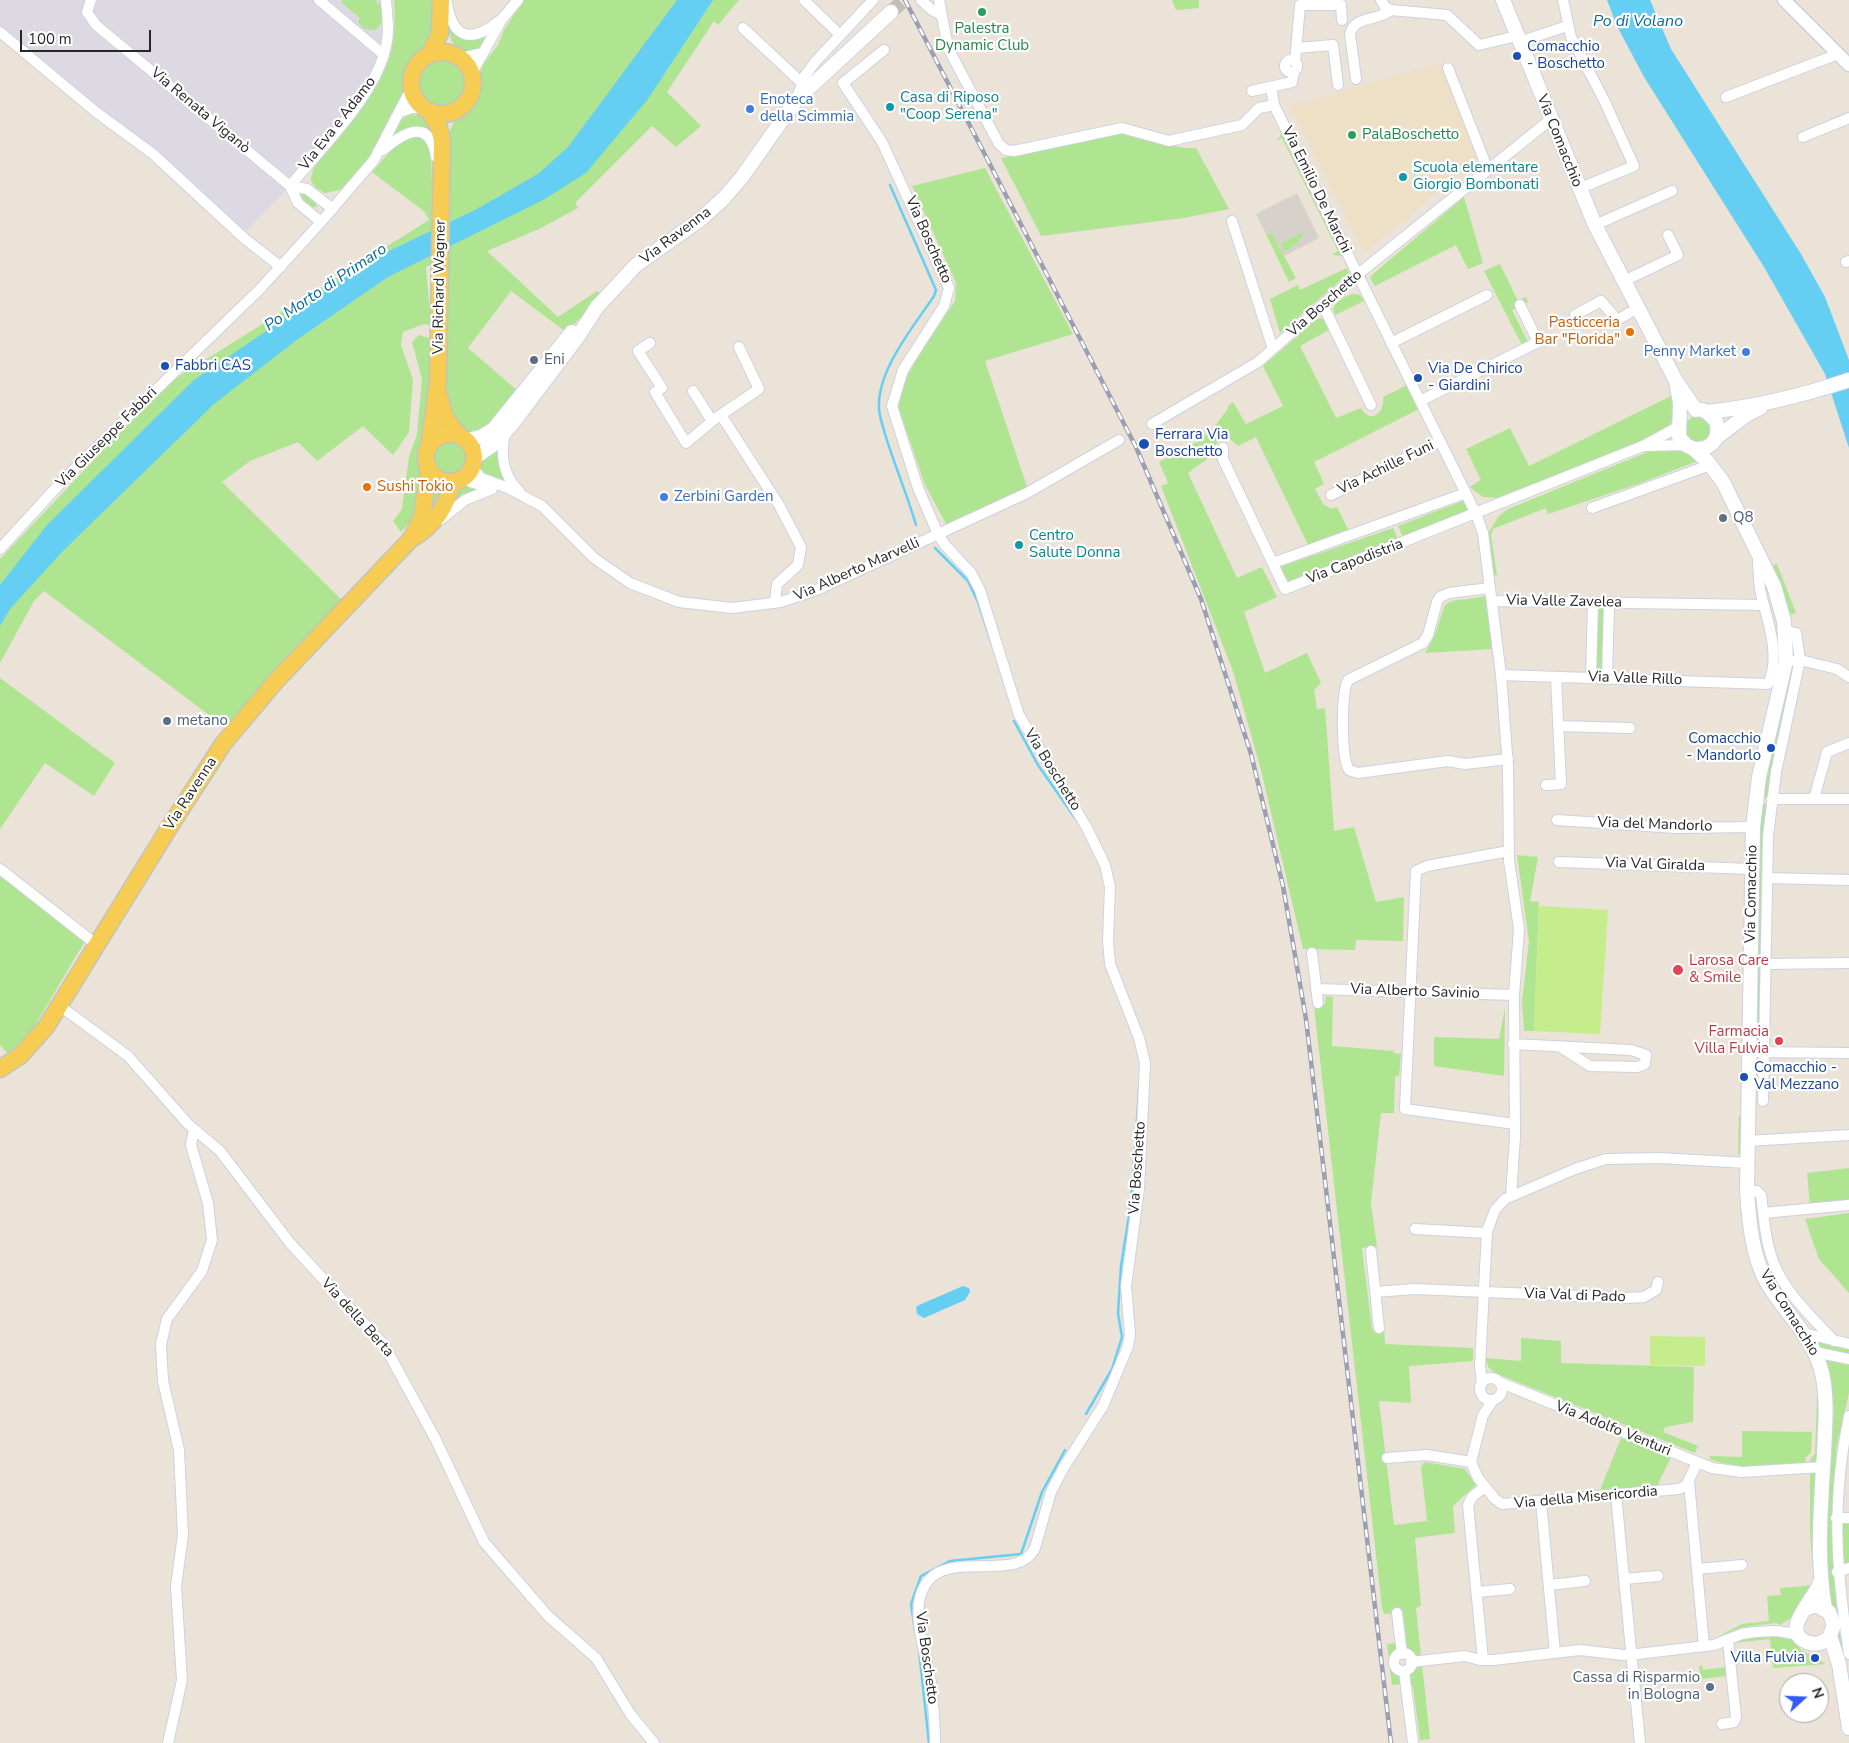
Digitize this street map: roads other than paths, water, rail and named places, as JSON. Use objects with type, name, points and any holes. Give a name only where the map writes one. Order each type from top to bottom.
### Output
[{"type":"main road","points":[[441,0],[442,21],[448,44],[472,73]]},
{"type":"main road","name":"Via Comacchio","points":[[1503,0],[1578,189],[1595,225],[1676,381],[1702,411],[1716,421],[1716,440],[1722,482]]},
{"type":"main road","name":"Via Ravenna","points":[[0,1069],[21,1055],[38,1038],[60,1006],[201,776],[240,723],[276,680],[443,509],[465,471],[506,431],[566,345],[576,327],[586,321],[636,266],[701,219],[724,198],[753,162],[797,99],[891,12]]},
{"type":"main road","points":[[411,89],[414,69],[419,62],[430,54],[437,42],[442,21]]},
{"type":"main road","points":[[430,54],[446,52],[458,56]]},
{"type":"main road","name":"Via Richard Wagner","points":[[442,140],[454,112],[462,108],[470,97],[474,84],[472,73]]},
{"type":"main road","name":"Via Richard Wagner","points":[[411,89],[415,100],[426,110],[439,128],[442,140],[438,382],[429,447]]},
{"type":"main road","points":[[426,110],[444,115],[454,112]]},
{"type":"main road","name":"Via Ravenna","points":[[418,535],[429,468],[426,458],[429,447],[440,436],[481,437],[494,429],[566,345]]},
{"type":"main road","points":[[1679,424],[1686,414],[1733,409],[1778,400],[1849,380]]},
{"type":"main road","name":"Via Comacchio","points":[[1676,381],[1680,437],[1710,465],[1722,482],[1774,586],[1793,660],[1760,777],[1753,827],[1747,1191],[1750,1223],[1759,1264],[1775,1296],[1815,1352],[1822,1372],[1825,1394],[1821,1574],[1825,1609],[1832,1617],[1834,1626],[1830,1636],[1839,1664],[1849,1728]]},
{"type":"main road","name":"Via Richard Wagner","points":[[438,382],[441,408],[449,426],[462,437]]},
{"type":"main road","points":[[1690,447],[1705,449],[1748,414],[1778,400]]},
{"type":"main road","points":[[429,468],[441,480],[465,471],[472,447],[462,437]]},
{"type":"main road","name":"Via Comacchio","points":[[1801,1614],[1817,1590],[1821,1574]]},
{"type":"main road","points":[[1800,1635],[1796,1627],[1801,1614],[1815,1606],[1825,1609]]},
{"type":"main road","name":"Via Comacchio","points":[[1800,1635],[1809,1642],[1816,1644],[1835,1665],[1840,1676]]},
{"type":"main road","points":[[1816,1644],[1824,1642],[1830,1636]]},
{"type":"street","name":"Via Renata Viganò","points":[[91,0],[87,8],[89,16],[96,26],[290,186],[303,208],[321,222]]},
{"type":"street","points":[[319,0],[384,55]]},
{"type":"street","name":"Via Eva e Adamo","points":[[290,186],[366,93],[377,75],[388,35],[386,0]]},
{"type":"street","points":[[446,0],[451,23],[462,34],[470,36],[484,32],[502,19]]},
{"type":"street","points":[[472,73],[502,19],[518,0]]},
{"type":"street","points":[[804,0],[840,35]]},
{"type":"street","name":"Via Ravenna","points":[[797,99],[802,83],[816,60],[873,0]]},
{"type":"street","points":[[921,0],[928,8],[941,15]]},
{"type":"street","points":[[939,0],[948,48],[999,144],[1010,152],[1122,128],[1169,141],[1242,125],[1259,108],[1274,105]]},
{"type":"street","points":[[1381,0],[1385,7],[1391,10],[1448,15],[1479,45],[1518,39],[1567,26]]},
{"type":"street","points":[[1563,0],[1567,26],[1634,166],[1578,189]]},
{"type":"street","points":[[1784,0],[1849,65]]},
{"type":"street","points":[[1252,91],[1292,82],[1297,48],[1299,8],[1301,4],[1341,5],[1342,20]]},
{"type":"street","points":[[1356,78],[1350,34],[1352,27],[1357,23],[1384,15],[1391,10]]},
{"type":"street","points":[[743,28],[802,83]]},
{"type":"street","points":[[0,32],[96,112],[168,166],[240,234],[281,267]]},
{"type":"street","points":[[1297,48],[1333,45],[1338,85]]},
{"type":"street","name":"Via Boschetto","points":[[884,50],[843,83],[882,142],[948,283],[946,301],[908,361],[894,394],[892,406],[918,488],[938,534],[945,545],[971,573],[977,584],[1019,715],[1088,828],[1102,858],[1110,887],[1108,940],[1110,964],[1142,1045],[1145,1071],[1138,1195],[1126,1286],[1130,1334],[1128,1346],[1117,1378],[1103,1406],[1072,1452],[1051,1492],[1031,1556],[1014,1564],[950,1569],[936,1574],[924,1588],[920,1600],[920,1623],[931,1682],[935,1743]]},
{"type":"street","points":[[458,56],[483,53]]},
{"type":"street","points":[[1726,97],[1838,54]]},
{"type":"street","points":[[1448,68],[1488,170]]},
{"type":"street","name":"Via Emilio De Marchi","points":[[1270,87],[1274,105],[1476,514],[1482,533],[1492,601]]},
{"type":"street","name":"Via Giuseppe Fabbri","points":[[0,549],[70,473],[281,267],[333,209],[378,154],[411,89]]},
{"type":"street","points":[[400,112],[412,108],[426,110]]},
{"type":"street","points":[[1803,137],[1849,118]]},
{"type":"street","name":"Via Boschetto","points":[[1152,424],[1246,370],[1273,349],[1357,275],[1550,120]]},
{"type":"street","name":"Via Richard Wagner","points":[[378,154],[403,134],[414,132],[426,135],[434,148],[441,193]]},
{"type":"street","name":"Via Renata Viganò","points":[[290,186],[308,189],[333,209]]},
{"type":"street","points":[[1595,225],[1672,191]]},
{"type":"street","points":[[1232,220],[1273,349]]},
{"type":"street","points":[[1624,281],[1678,255],[1668,235]]},
{"type":"street","points":[[1391,343],[1487,295]]},
{"type":"street","points":[[1575,315],[1601,301],[1617,320],[1638,308]]},
{"type":"street","points":[[1324,305],[1371,405]]},
{"type":"street","points":[[1420,400],[1538,342],[1520,305]]},
{"type":"street","points":[[650,344],[638,351],[662,388],[654,392],[686,443],[717,418],[759,389],[739,347]]},
{"type":"street","name":"Via Alberto Marvelli","points":[[693,392],[717,418],[778,505],[801,547],[801,559],[796,568],[777,584],[775,603]]},
{"type":"street","name":"Via Capodistria","points":[[1466,493],[1273,563],[1285,589],[1642,446],[1679,424]]},
{"type":"street","name":"Via Alberto Marvelli","points":[[506,431],[503,444],[503,463],[509,479],[524,495],[550,514],[600,564],[647,591],[679,602],[705,607],[732,608],[775,603],[820,589],[938,534]]},
{"type":"street","points":[[938,534],[1027,493],[1119,440]]},
{"type":"street","name":"Via Achille Funi","points":[[1331,495],[1440,441]]},
{"type":"street","name":"Via Capodistria","points":[[1642,446],[1690,447]]},
{"type":"street","points":[[1223,448],[1223,459],[1273,563]]},
{"type":"street","points":[[1592,508],[1710,465]]},
{"type":"street","name":"Via Alberto Marvelli","points":[[465,471],[524,495]]},
{"type":"street","name":"Via Alberto Marvelli","points":[[465,471],[482,488],[508,488]]},
{"type":"street","name":"Via Alberto Marvelli","points":[[418,535],[465,500],[492,489]]},
{"type":"street","points":[[1757,552],[1759,583],[1764,605]]},
{"type":"street","points":[[1764,605],[1767,595],[1774,586]]},
{"type":"street","points":[[1490,588],[1442,595],[1436,602],[1428,635],[1423,643],[1348,680],[1345,690],[1344,726],[1346,762],[1349,770],[1358,773],[1448,761],[1463,764],[1508,759]]},
{"type":"street","name":"Via Valle Zavelea","points":[[1514,995],[1520,935],[1509,851],[1508,759],[1502,675],[1492,601],[1764,605]]},
{"type":"street","points":[[1591,678],[1593,603]]},
{"type":"street","points":[[1606,678],[1609,603]]},
{"type":"street","name":"Via Valle Rillo","points":[[1502,675],[1768,684],[1771,672],[1772,634],[1764,605]]},
{"type":"street","points":[[1793,660],[1837,669],[1849,677]]},
{"type":"street","name":"Via Comacchio","points":[[1764,1100],[1768,836],[1793,660]]},
{"type":"street","points":[[1546,785],[1561,784],[1556,676]]},
{"type":"street","points":[[1558,726],[1630,728]]},
{"type":"street","points":[[1814,799],[1826,752],[1849,743]]},
{"type":"street","points":[[1772,799],[1849,799]]},
{"type":"street","name":"Via del Mandorlo","points":[[1557,820],[1676,828],[1753,827]]},
{"type":"street","points":[[1509,851],[1422,867],[1416,871],[1405,1109],[1515,1124]]},
{"type":"street","name":"Via Val Giralda","points":[[1559,862],[1752,869]]},
{"type":"street","points":[[0,869],[97,945]]},
{"type":"street","points":[[1767,878],[1849,880]]},
{"type":"street","points":[[1312,952],[1318,1003]]},
{"type":"street","points":[[1765,964],[1849,963]]},
{"type":"street","name":"Via Alberto Savinio","points":[[1316,989],[1514,995]]},
{"type":"street","points":[[1511,1196],[1515,1124],[1514,995]]},
{"type":"street","name":"Via della Berta","points":[[60,1006],[128,1056],[194,1130],[225,1157],[290,1243],[384,1345],[446,1460],[484,1542],[548,1616],[596,1658],[631,1716],[654,1743]]},
{"type":"street","points":[[1513,1044],[1559,1046],[1617,1049],[1642,1052],[1646,1060],[1641,1066],[1590,1066],[1559,1046]]},
{"type":"street","points":[[1616,1067],[1617,1049]]},
{"type":"street","points":[[1749,1052],[1849,1054]]},
{"type":"street","points":[[168,1743],[182,1673],[176,1586],[183,1527],[178,1442],[163,1381],[161,1344],[167,1319],[202,1272],[212,1240],[208,1203],[191,1145],[194,1130]]},
{"type":"street","points":[[1747,1141],[1849,1134]]},
{"type":"street","points":[[1387,1458],[1427,1456],[1471,1462],[1483,1415],[1480,1360],[1487,1233],[1498,1206],[1511,1196],[1575,1169],[1606,1159],[1660,1158],[1747,1163]]},
{"type":"street","name":"Via Comacchio","points":[[1747,1191],[1759,1192],[1771,1255],[1778,1272],[1798,1301],[1834,1340]]},
{"type":"street","points":[[1764,1213],[1849,1206]]},
{"type":"street","points":[[1415,1229],[1487,1233]]},
{"type":"street","points":[[1371,1251],[1380,1328]]},
{"type":"street","name":"Via Val di Pado","points":[[1375,1292],[1415,1289],[1636,1298],[1654,1292],[1658,1282]]},
{"type":"street","points":[[1803,1333],[1849,1344]]},
{"type":"street","points":[[1815,1352],[1849,1359]]},
{"type":"street","points":[[1480,1360],[1482,1368],[1503,1389],[1483,1415]]},
{"type":"street","points":[[1482,1389],[1495,1380]]},
{"type":"street","name":"Via Adolfo Venturi","points":[[1495,1380],[1700,1464]]},
{"type":"street","points":[[1482,1389],[1488,1400],[1524,1392]]},
{"type":"street","points":[[1849,1416],[1838,1474],[1836,1518],[1837,1572],[1849,1654]]},
{"type":"street","name":"Via della Misericordia","points":[[1471,1462],[1474,1472],[1485,1487],[1502,1504],[1679,1489],[1688,1482]]},
{"type":"street","points":[[1704,1646],[1688,1482],[1700,1464],[1734,1472],[1823,1466]]},
{"type":"street","points":[[1483,1660],[1468,1505],[1473,1496],[1485,1487]]},
{"type":"street","points":[[1616,1495],[1640,1743]]},
{"type":"street","points":[[1541,1502],[1555,1653]]},
{"type":"street","points":[[1836,1518],[1849,1518]]},
{"type":"street","points":[[1697,1569],[1742,1565]]},
{"type":"street","points":[[1837,1572],[1849,1568]]},
{"type":"street","points":[[1624,1579],[1658,1576]]},
{"type":"street","points":[[1549,1585],[1585,1581]]},
{"type":"street","points":[[1476,1592],[1510,1589]]},
{"type":"street","points":[[1397,1613],[1402,1654]]},
{"type":"street","points":[[1776,1631],[1792,1624],[1801,1614]]},
{"type":"street","points":[[1411,1662],[1465,1656],[1483,1660],[1592,1650],[1632,1654],[1704,1646],[1748,1633],[1776,1631],[1800,1635]]},
{"type":"street","points":[[1722,1724],[1734,1722],[1736,1717],[1728,1640]]},
{"type":"street","points":[[1402,1654],[1408,1656],[1411,1662],[1410,1667],[1404,1671],[1397,1669],[1394,1662],[1396,1657],[1402,1654]]},
{"type":"street","points":[[1404,1671],[1413,1743]]},
{"type":"water","points":[[677,0],[713,0],[648,99],[586,173],[543,200],[388,277],[298,339],[214,404],[63,551],[10,609],[0,626],[0,585],[47,525],[194,380],[374,258],[475,210],[538,174],[568,147]]},
{"type":"water","name":"Po di Volano","points":[[1607,0],[1650,0],[1671,49],[1801,254],[1825,297],[1849,360],[1849,448],[1825,374],[1764,267],[1644,77],[1617,26]]},
{"type":"water","points":[[963,1286],[969,1288],[970,1292],[965,1300],[924,1318],[917,1314],[916,1307],[919,1305]]},
{"type":"waterway","points":[[890,185],[936,290],[934,296],[898,349],[890,364],[880,394],[879,408],[881,421],[916,525]]},
{"type":"waterway","points":[[935,548],[968,581],[978,602],[993,647]]},
{"type":"waterway","points":[[1014,721],[1038,765],[1075,818]]},
{"type":"waterway","points":[[1086,1414],[1112,1369],[1122,1337],[1118,1313],[1121,1266],[1131,1203],[1139,1091]]},
{"type":"waterway","points":[[915,1630],[911,1604],[921,1576],[950,1561],[1021,1554],[1042,1492],[1065,1450]]},
{"type":"waterway","points":[[919,1650],[929,1743]]},
{"type":"tunnel","points":[[891,12],[904,0]]},
{"type":"railway","points":[[905,0],[1136,447],[1201,599],[1251,754],[1283,886],[1306,1019],[1391,1743]]},
{"type":"place","name":"Palestra Dynamic Club","points":[[982,12]]},
{"type":"place","name":"Comacchio - Boschetto","points":[[1517,56]]},
{"type":"place","name":"Casa di Riposo \"Coop Serena\"","points":[[890,107]]},
{"type":"place","name":"Enoteca della Scimmia","points":[[750,109]]},
{"type":"place","name":"PalaBoschetto","points":[[1352,135]]},
{"type":"place","name":"Scuola elementare Giorgio Bombonati","points":[[1403,177]]},
{"type":"place","name":"Pasticceria Bar \"Florida\"","points":[[1630,332]]},
{"type":"place","name":"Penny Market","points":[[1746,352]]},
{"type":"place","name":"Eni","points":[[534,360]]},
{"type":"place","name":"Fabbri CAS","points":[[165,366]]},
{"type":"place","name":"Via De Chirico - Giardini","points":[[1418,378]]},
{"type":"place","name":"Ferrara Via Boschetto","points":[[1144,444]]},
{"type":"place","name":"Sushi Tokio","points":[[367,487]]},
{"type":"place","name":"Zerbini Garden","points":[[664,497]]},
{"type":"place","name":"Q8","points":[[1723,518]]},
{"type":"place","name":"Centro Salute Donna","points":[[1019,545]]},
{"type":"place","name":"metano","points":[[167,721]]},
{"type":"place","name":"Comacchio - Mandorlo","points":[[1771,748]]},
{"type":"place","name":"Larosa Care & Smile","points":[[1678,970]]},
{"type":"place","name":"Farmacia Villa Fulvia","points":[[1779,1041]]},
{"type":"place","name":"Comacchio - Val Mezzano","points":[[1744,1077]]},
{"type":"place","name":"Villa Fulvia","points":[[1815,1658]]},
{"type":"place","name":"Cassa di Risparmio in Bologna","points":[[1710,1687]]},
{"type":"water label","name":"Po Morto di Primaro","points":[[326,288]]}]
